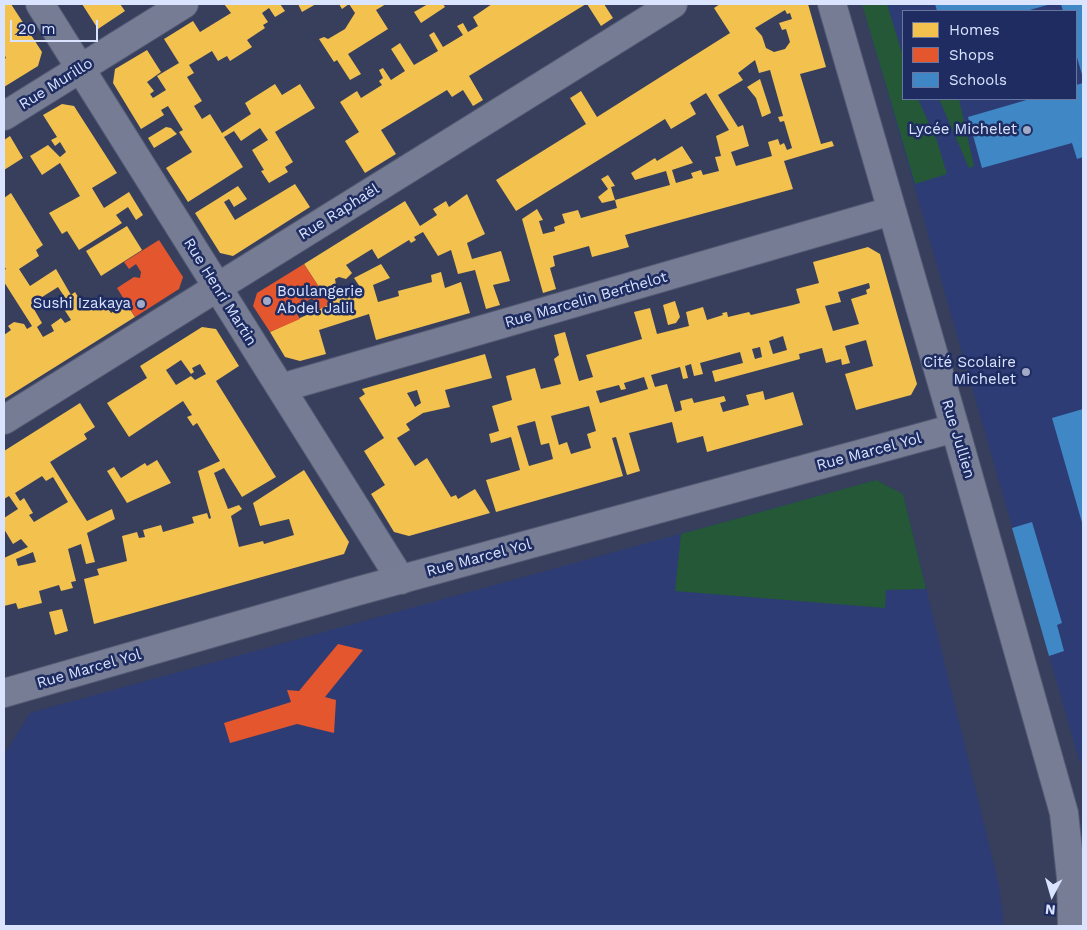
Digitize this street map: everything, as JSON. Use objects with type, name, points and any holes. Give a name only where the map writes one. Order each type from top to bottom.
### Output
[{"type":"street","name":"Rue Henri Martin","points":[[40,4],[401,580]]},
{"type":"street","name":"Rue Murillo","points":[[4,116],[184,4]]},
{"type":"street","name":"Rue Raphaël","points":[[4,420],[673,4]]},
{"type":"street","name":"Rue Jullien","points":[[832,4],[1064,813],[1071,878]]},
{"type":"street","name":"Rue Marcelin Berthelot","points":[[281,388],[891,211]]},
{"type":"street","name":"Rue Marcel Yol","points":[[4,693],[401,580],[955,428]]},
{"type":"street","points":[[1064,813],[1083,854]]},
{"type":"street","points":[[1071,878],[1083,903]]},
{"type":"street","points":[[1071,878],[1072,926]]},
{"type":"shaded area","name":"Cité Scolaire Michelet","points":[[862,4],[1083,4],[1083,763],[1079,760]]},
{"type":"shaded area","points":[[876,480],[903,494],[999,885],[1004,926],[4,926],[4,755],[30,713]]},
{"type":"green space","points":[[862,4],[887,4],[902,53],[902,100],[918,100],[937,141],[947,174],[915,184]]},
{"type":"green space","points":[[939,100],[959,100],[974,166],[969,168]]},
{"type":"green space","points":[[876,480],[903,494],[926,589],[886,590],[885,608],[675,591],[681,534]]},
{"type":"building: Homes","points":[[4,4],[11,4],[42,52],[38,66],[4,87],[4,59],[6,58],[4,54]]},
{"type":"building: Homes","points":[[82,4],[120,4],[125,11],[98,29]]},
{"type":"building: Homes","points":[[224,4],[280,4],[285,11],[275,17],[269,8],[262,13],[268,22],[263,25],[265,28],[247,40],[252,47],[230,61],[227,56],[218,61],[212,51],[189,65],[194,73],[187,77],[202,101],[194,106],[202,119],[210,114],[222,133],[251,114],[245,103],[275,84],[282,95],[300,84],[315,108],[275,132],[293,162],[285,167],[288,172],[269,183],[261,171],[264,170],[252,150],[268,140],[260,128],[241,141],[234,131],[224,137],[243,167],[188,202],[166,168],[192,152],[179,132],[183,130],[168,106],[161,110],[164,115],[141,129],[113,83],[115,69],[147,50],[161,72],[147,82],[154,91],[150,94],[153,98],[166,90],[157,76],[179,63],[164,39],[193,21],[200,32],[231,13]]},
{"type":"building: Homes","points":[[298,4],[316,4],[302,12]]},
{"type":"building: Homes","points":[[339,4],[349,4],[342,9]]},
{"type":"building: Homes","points":[[349,4],[386,4],[376,10],[388,29],[348,54],[361,74],[350,80],[337,60],[334,62],[319,39],[324,37],[328,39],[345,29],[355,13]]},
{"type":"building: Homes","points":[[428,4],[443,4],[445,7],[421,23],[414,12]]},
{"type":"building: Homes","points":[[492,4],[586,4],[469,76],[483,100],[473,106],[463,90],[452,97],[447,90],[381,130],[396,154],[365,173],[345,141],[359,132],[340,102],[357,91],[361,98],[382,85],[379,81],[383,78],[379,70],[383,68],[391,80],[405,71],[391,49],[400,43],[414,65],[438,51],[429,35],[434,32],[443,47],[463,35],[457,26],[463,23],[468,32],[478,26],[473,17]]},
{"type":"building: Homes","points":[[587,4],[604,4],[613,18],[601,26]]},
{"type":"building: Homes","points":[[720,4],[808,4],[826,67],[800,74],[821,144],[832,141],[834,146],[784,161],[793,189],[625,235],[629,247],[592,257],[589,246],[553,256],[555,266],[550,268],[556,289],[543,293],[522,219],[537,209],[543,220],[539,221],[543,234],[555,231],[554,227],[565,223],[562,214],[578,210],[581,218],[617,208],[615,200],[670,185],[666,171],[635,180],[631,173],[655,158],[657,161],[682,146],[693,163],[672,170],[676,183],[693,178],[691,173],[701,170],[703,175],[719,171],[715,157],[721,156],[716,136],[729,130],[706,93],[690,103],[696,114],[671,129],[665,119],[516,211],[496,180],[586,124],[570,98],[581,91],[597,117],[730,33],[714,8]],"holes":[[[785,10],[787,14],[790,13],[792,19],[779,23],[782,30],[786,29],[790,42],[785,49],[774,52],[766,48],[762,36],[755,28]],[[755,60],[759,73],[770,70],[783,116],[778,117],[780,122],[784,121],[792,148],[787,150],[784,143],[780,145],[778,139],[768,142],[772,156],[736,166],[731,152],[749,146],[743,125],[738,127],[718,95],[743,80],[738,73]]]},
{"type":"building: Homes","points":[[760,79],[771,113],[762,117],[756,98],[747,87]]},
{"type":"building: Homes","points":[[62,104],[74,106],[117,173],[92,188],[104,208],[129,192],[143,215],[136,220],[128,207],[116,215],[122,223],[79,250],[67,231],[62,234],[49,213],[80,196],[60,163],[42,175],[30,156],[48,145],[60,157],[66,152],[60,142],[55,146],[51,140],[57,137],[43,115]]},
{"type":"building: Homes","points":[[166,127],[171,128],[177,134],[154,148],[148,138]]},
{"type":"building: Homes","points":[[10,136],[23,158],[4,170],[4,140]]},
{"type":"building: Homes","points":[[608,175],[615,186],[611,187],[615,200],[602,203],[598,197],[608,189],[601,179]]},
{"type":"building: Homes","points":[[295,184],[310,207],[233,256],[220,253],[195,213],[238,186],[247,199],[234,207],[229,199],[224,202],[235,220]]},
{"type":"building: Homes","points":[[11,193],[43,245],[36,250],[39,256],[19,269],[30,286],[56,269],[71,295],[75,292],[86,310],[102,300],[111,313],[126,303],[135,317],[4,399],[4,335],[11,330],[8,326],[14,322],[24,324],[27,329],[32,326],[4,282],[4,270],[6,269],[4,266],[4,198]],"holes":[[[58,287],[70,305],[64,309],[71,320],[65,323],[61,318],[51,325],[54,331],[43,337],[37,327],[42,323],[31,304]]]},
{"type":"building: Homes","points":[[467,194],[485,234],[467,243],[472,259],[501,251],[510,281],[493,285],[500,305],[486,309],[475,270],[458,274],[451,250],[438,256],[423,232],[414,237],[416,240],[411,243],[409,240],[378,259],[372,249],[346,265],[352,273],[346,279],[339,277],[335,279],[336,285],[344,298],[362,290],[354,278],[381,264],[390,278],[373,285],[378,302],[399,296],[398,291],[432,282],[431,275],[441,272],[445,288],[461,282],[470,313],[376,340],[369,314],[319,330],[326,354],[300,361],[285,357],[270,332],[330,304],[304,264],[405,201],[420,226],[437,215],[433,209],[446,201],[449,207]]},
{"type":"building: Homes","points":[[127,226],[142,250],[101,276],[86,251]]},
{"type":"building: Homes","points":[[868,247],[880,254],[917,384],[911,395],[856,410],[845,374],[873,366],[866,340],[845,346],[850,363],[842,365],[841,359],[826,363],[822,348],[799,354],[800,359],[715,382],[712,371],[743,363],[740,352],[700,363],[703,374],[694,376],[691,364],[685,366],[688,378],[683,379],[680,367],[651,375],[655,387],[667,384],[675,412],[682,410],[680,401],[692,398],[694,403],[724,396],[726,401],[720,403],[723,412],[749,405],[746,395],[763,391],[765,400],[793,392],[803,425],[707,452],[703,436],[677,443],[672,422],[629,433],[640,471],[627,475],[616,437],[612,438],[623,476],[496,512],[486,480],[520,470],[511,437],[491,443],[489,434],[499,431],[492,406],[512,400],[506,376],[535,368],[541,389],[561,384],[554,359],[559,355],[554,335],[565,332],[579,381],[593,377],[586,355],[642,339],[634,312],[650,308],[657,334],[689,326],[686,312],[703,307],[707,320],[727,312],[728,317],[749,312],[751,315],[793,305],[800,303],[796,289],[819,283],[813,262]],"holes":[[[869,283],[870,288],[866,290],[867,294],[851,299],[859,324],[833,331],[825,306],[841,302],[838,292]],[[783,336],[787,350],[773,354],[769,341]],[[760,347],[762,357],[755,359],[752,349]],[[644,377],[648,389],[600,403],[596,391],[619,385],[621,390],[626,389],[624,383]],[[589,406],[596,431],[587,434],[591,448],[571,454],[567,442],[559,445],[551,416]],[[535,421],[541,445],[549,443],[553,459],[529,466],[517,426]]]},
{"type":"building: Homes","points":[[675,301],[680,317],[676,323],[668,325],[663,305]]},
{"type":"building: Homes","points":[[202,327],[216,329],[239,366],[216,381],[276,477],[242,497],[224,468],[214,473],[228,509],[239,505],[242,509],[231,516],[239,547],[263,541],[264,544],[294,535],[289,519],[260,526],[253,503],[304,470],[349,542],[344,554],[94,624],[84,579],[99,575],[97,569],[127,561],[122,536],[137,532],[139,538],[145,537],[143,530],[161,525],[163,532],[194,523],[192,517],[207,513],[209,519],[211,518],[198,471],[220,461],[197,423],[193,426],[187,417],[192,415],[183,401],[129,437],[107,403],[147,378],[140,366]],"holes":[[[181,360],[191,374],[194,372],[192,368],[200,364],[206,374],[195,380],[191,376],[176,385],[166,370]]]},
{"type":"building: Homes","points":[[485,354],[492,378],[445,390],[450,407],[423,413],[406,424],[410,430],[397,438],[415,466],[427,458],[451,497],[456,495],[458,499],[475,489],[490,513],[409,536],[394,532],[371,494],[385,485],[364,451],[384,438],[359,398],[365,394],[362,389]],"holes":[[[417,390],[421,403],[415,407],[407,393]]]},
{"type":"building: Homes","points":[[80,403],[95,427],[84,434],[87,439],[50,462],[87,521],[112,509],[115,519],[87,533],[95,562],[86,564],[81,544],[68,549],[76,581],[71,582],[73,588],[61,591],[59,585],[39,591],[42,603],[18,609],[16,603],[4,606],[4,558],[28,547],[21,539],[13,544],[4,529],[4,518],[18,509],[9,496],[4,499],[4,451]],"holes":[[[42,476],[46,481],[53,477],[68,502],[34,522],[29,515],[33,513],[24,498],[20,501],[15,493]],[[33,552],[36,562],[18,566],[16,559]]]},
{"type":"building: Homes","points":[[157,460],[171,483],[127,503],[107,471],[114,467],[121,478],[145,463],[147,466]]},
{"type":"building: Homes","points":[[62,609],[68,631],[55,635],[49,612]]},
{"type":"building: Shops","points":[[159,240],[183,277],[179,289],[135,317],[117,288],[134,277],[140,278],[141,272],[136,264],[129,269],[124,262]]},
{"type":"building: Shops","points":[[304,264],[330,304],[320,309],[312,298],[294,309],[300,319],[270,332],[253,306],[257,293]]},
{"type":"building: Shops","points":[[338,644],[363,650],[325,697],[336,700],[334,733],[297,724],[230,743],[224,723],[291,702],[287,690],[299,691]]},
{"type":"building: Schools","points":[[935,4],[1051,4],[1030,10],[937,10]]},
{"type":"building: Schools","points":[[1061,4],[1083,4],[1083,78],[1077,57],[1077,10],[1063,10]]},
{"type":"building: Schools","name":"Lycée Michelet","points":[[1083,83],[1083,157],[1077,159],[1072,143],[982,168],[968,117],[1027,100],[1077,100],[1077,85]]},
{"type":"building: Schools","points":[[1083,409],[1083,526],[1052,418]]},
{"type":"building: Schools","points":[[1032,522],[1062,623],[1057,625],[1064,651],[1049,656],[1012,528]]},
{"type":"place","name":"Lycée Michelet","points":[[1027,130]]},
{"type":"place","name":"Boulangerie Abdel Jalil","points":[[267,301]]},
{"type":"place","name":"Sushi Izakaya","points":[[141,304]]},
{"type":"place","name":"Cité Scolaire Michelet","points":[[1026,372]]}]
